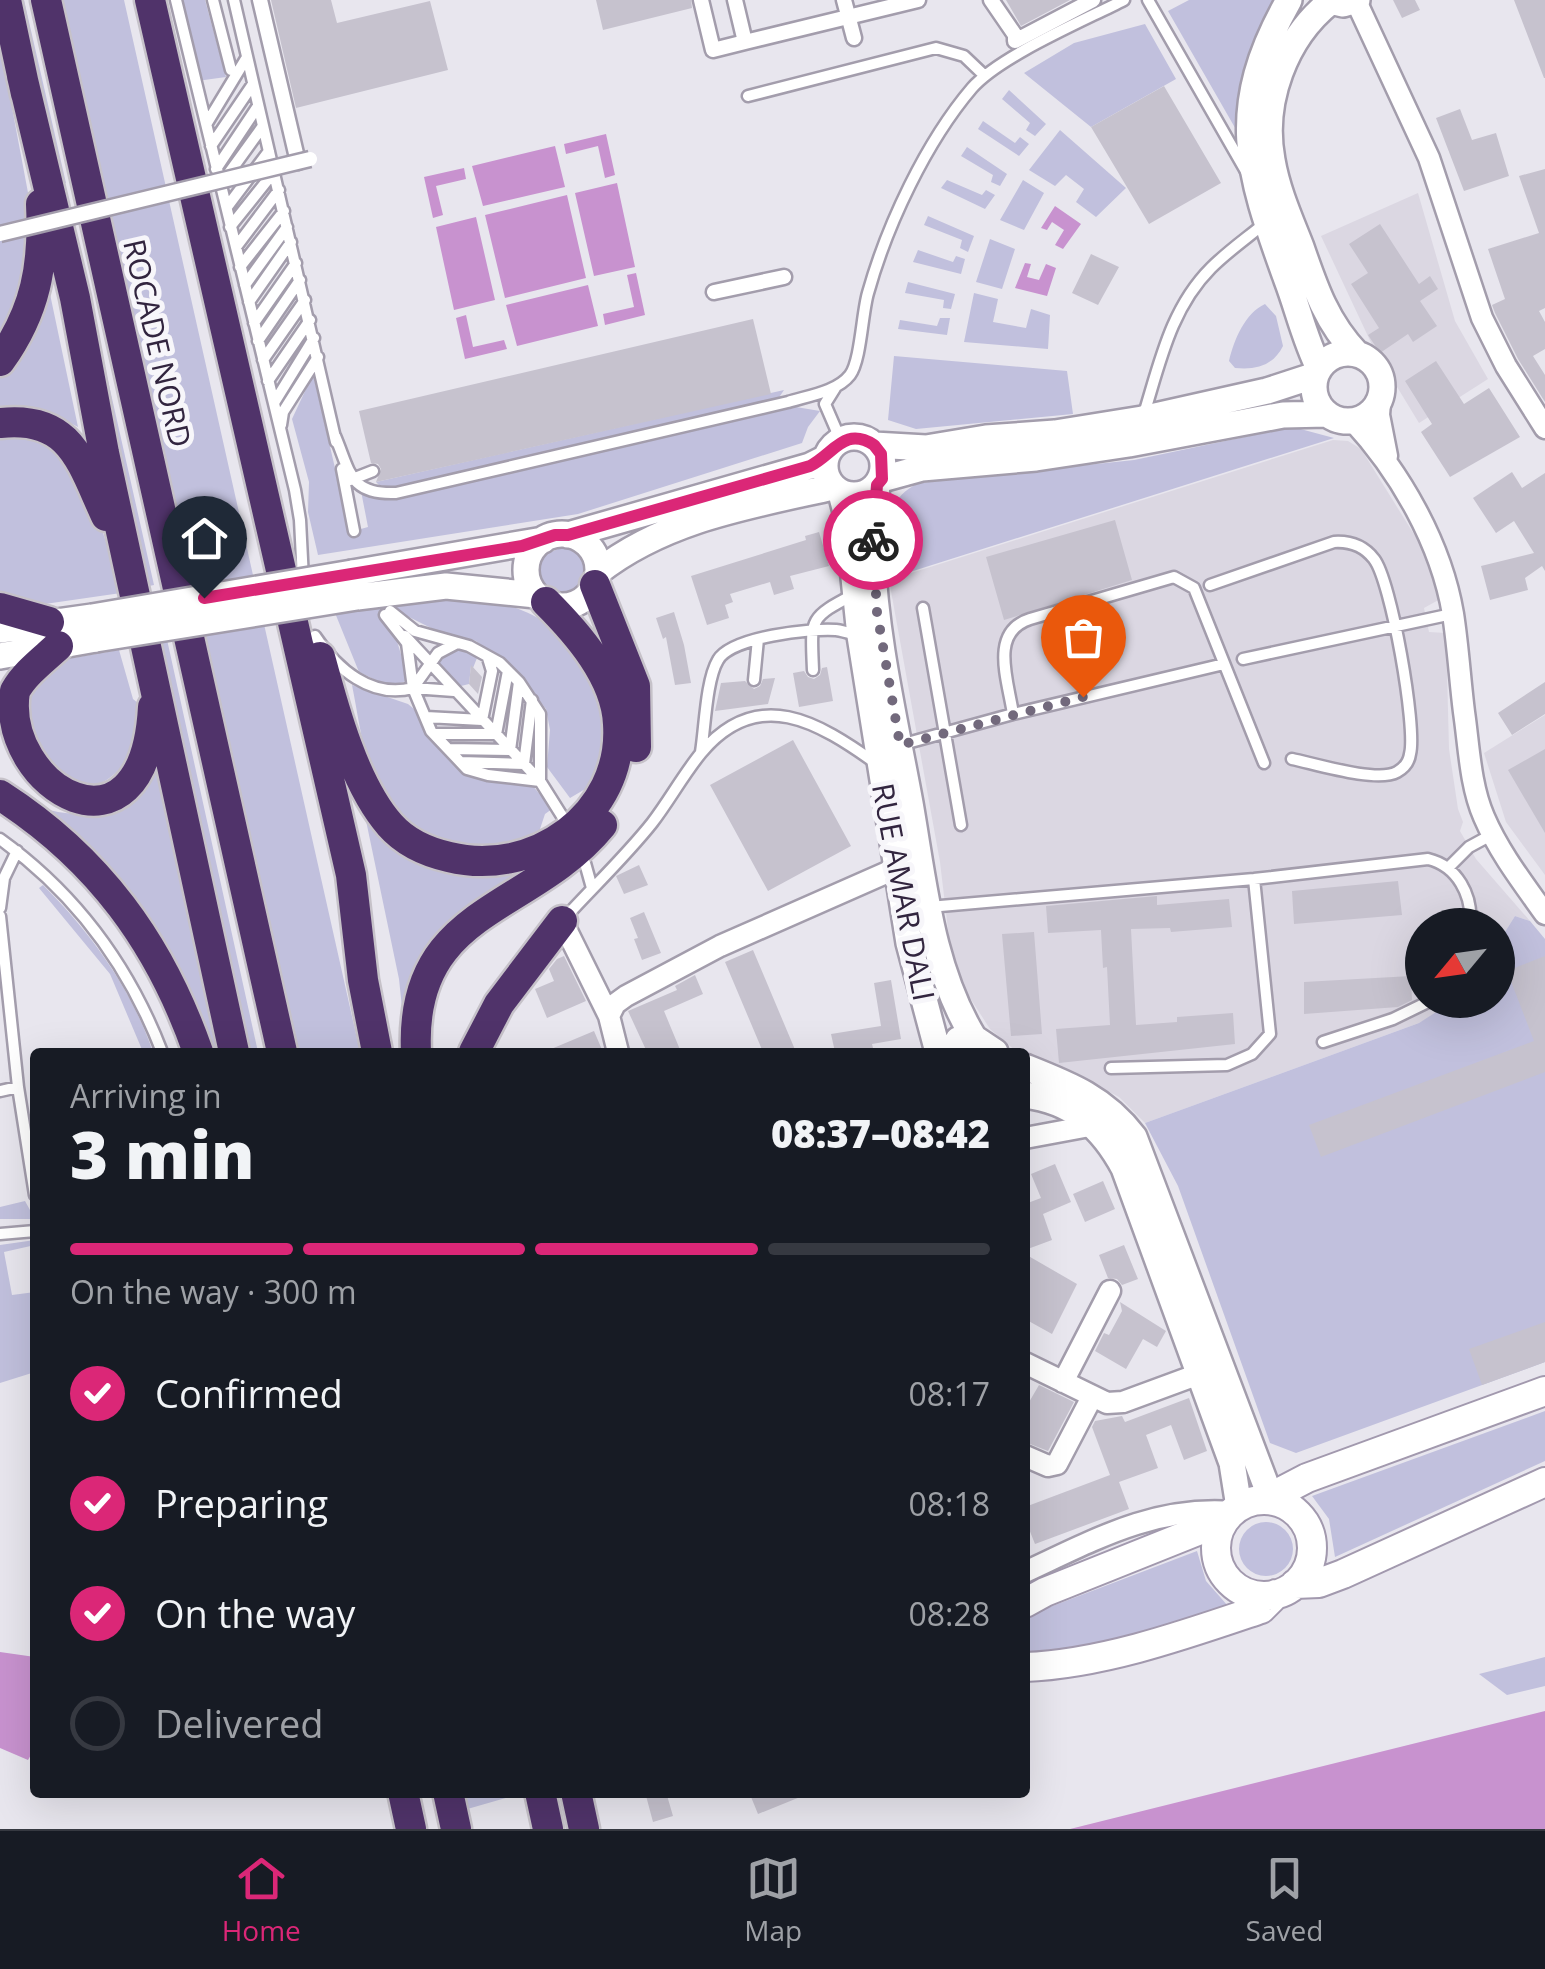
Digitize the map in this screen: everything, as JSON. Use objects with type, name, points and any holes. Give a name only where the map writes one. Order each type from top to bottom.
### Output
[{"type":"highway","points":[[6,0],[75,298],[233,1048]]},
{"type":"highway","name":"ROCADE NORD","points":[[46,0],[281,1048]]},
{"type":"highway","points":[[150,0],[222,252],[315,636],[352,756],[388,823],[404,837],[439,855],[467,862],[498,862],[539,851],[579,824],[598,802],[615,759],[618,724],[606,681],[568,625],[541,599]]},
{"type":"highway","points":[[0,361],[28,315],[37,291],[42,220],[40,180],[22,76]]},
{"type":"highway","points":[[222,252],[366,949],[391,1048]]},
{"type":"highway","points":[[0,422],[40,425],[64,437],[81,462],[130,564]]},
{"type":"highway","points":[[416,1048],[417,1017],[426,980],[446,946],[460,930],[584,846],[623,792],[638,732],[635,686],[596,579]]},
{"type":"highway","points":[[0,608],[53,634],[34,668],[14,692],[8,716],[9,742],[32,782],[65,800],[88,801],[106,796],[139,768],[151,732],[150,654]]},
{"type":"highway","points":[[0,795],[87,862],[111,892],[154,954],[196,1048]]},
{"type":"highway","points":[[351,875],[363,980],[376,1048]]},
{"type":"highway","points":[[476,1048],[499,1004],[562,920]]},
{"type":"highway","points":[[449,1798],[455,1827]]},
{"type":"highway","points":[[577,1798],[584,1829]]},
{"type":"main road","points":[[1274,1501],[1284,1490],[1307,1478],[1545,1392]]},
{"type":"main road","points":[[1232,1513],[1217,1539],[1222,1570],[1244,1591],[1286,1589],[1344,1574],[1545,1482]]},
{"type":"main road","points":[[1030,1600],[1260,1500],[1274,1501],[1296,1512],[1311,1542],[1308,1565],[1261,1609],[1111,1654],[1070,1664],[1030,1667]]},
{"type":"street","points":[[0,234],[304,161],[260,0]]},
{"type":"street","points":[[701,0],[713,50],[918,0]]},
{"type":"street","points":[[735,0],[745,42]]},
{"type":"street","points":[[844,0],[854,38]]},
{"type":"street","points":[[991,0],[1015,35],[1015,41],[1093,0]]},
{"type":"street","points":[[1289,0],[1270,37],[1251,91],[1248,138],[1254,187],[1317,372],[1315,396],[1392,472]]},
{"type":"street","points":[[1545,428],[1506,366],[1482,318],[1429,158],[1357,0],[1343,4],[1328,1],[1307,22],[1283,64],[1272,104],[1271,157],[1279,190],[1327,317],[1358,354],[1376,368],[1381,389],[1382,439],[1392,472],[1436,554],[1453,614],[1473,774],[1483,816],[1545,914]]},
{"type":"street","points":[[714,292],[784,277]]},
{"type":"street","points":[[0,630],[53,634],[354,585],[555,537],[810,466],[834,449],[860,438],[874,445],[926,448],[1142,418],[1267,392],[1317,372],[1338,354],[1358,354]]},
{"type":"street","points":[[354,585],[446,586],[569,606],[580,602],[596,579],[622,554],[674,529],[786,496],[838,490],[861,495],[880,482],[922,468],[1054,455],[1283,415],[1340,417],[1372,410],[1381,389]]},
{"type":"street","points":[[874,445],[881,454],[880,482]]},
{"type":"street","points":[[834,449],[825,468],[838,490]]},
{"type":"street","name":"RUE AMAR DALI","points":[[880,482],[873,572],[928,908],[944,973],[960,1014],[984,1045]]},
{"type":"street","name":"RUE AMAR DALI","points":[[838,490],[848,520],[860,636],[913,958],[939,1048]]},
{"type":"street","points":[[541,599],[526,572],[528,560],[555,537],[581,540],[590,548],[596,579]]},
{"type":"street","points":[[0,656],[53,634]]},
{"type":"street","points":[[609,1016],[626,996],[663,974],[897,868]]},
{"type":"street","points":[[562,920],[609,1016],[617,1048]]},
{"type":"street","points":[[945,1048],[956,1040],[984,1045]]},
{"type":"street","points":[[1030,1069],[1098,1100],[1119,1116],[1134,1136],[1274,1501]]},
{"type":"street","points":[[1030,1096],[1080,1114],[1096,1125],[1112,1145],[1124,1168],[1232,1463],[1232,1513],[1182,1511],[1158,1516],[1030,1570]]},
{"type":"street","points":[[1030,1137],[1096,1125]]},
{"type":"street","points":[[1063,1382],[1110,1290]]},
{"type":"street","points":[[1030,1372],[1107,1403],[1123,1402],[1199,1374]]},
{"type":"street","points":[[1030,1458],[1048,1466],[1057,1464],[1092,1397]]},
{"type":"lane","points":[[176,0],[230,227]]},
{"type":"lane","points":[[213,0],[231,70]]},
{"type":"lane","points":[[234,0],[347,474],[356,530]]},
{"type":"lane","points":[[834,449],[825,404],[854,370],[866,299],[887,236],[947,122],[984,75],[1124,0]]},
{"type":"lane","points":[[1148,0],[1254,187]]},
{"type":"lane","points":[[748,96],[936,48],[964,56],[984,75]]},
{"type":"lane","points":[[206,124],[247,57]]},
{"type":"lane","points":[[211,146],[253,84]]},
{"type":"lane","points":[[216,169],[258,106]]},
{"type":"lane","points":[[221,185],[263,126]]},
{"type":"lane","points":[[227,207],[270,151]]},
{"type":"lane","points":[[222,252],[230,227],[274,172]]},
{"type":"lane","points":[[222,252],[279,190]]},
{"type":"lane","points":[[240,267],[284,210]]},
{"type":"lane","points":[[1142,418],[1181,308],[1212,268],[1266,223]]},
{"type":"lane","points":[[244,285],[288,226]]},
{"type":"lane","points":[[249,302],[291,242]]},
{"type":"lane","points":[[222,252],[240,267],[274,404],[300,520],[303,590]]},
{"type":"lane","points":[[254,323],[296,263]]},
{"type":"lane","points":[[258,341],[300,280]]},
{"type":"lane","points":[[263,360],[305,300]]},
{"type":"lane","points":[[268,381],[310,320]]},
{"type":"lane","points":[[274,404],[314,338]]},
{"type":"lane","points":[[282,438],[283,412],[318,356]]},
{"type":"lane","points":[[347,474],[372,491],[396,493],[788,402],[839,384]]},
{"type":"lane","points":[[347,474],[372,468]]},
{"type":"lane","points":[[1210,585],[1324,544],[1344,542],[1364,549],[1378,564],[1397,626],[1412,750],[1403,768],[1384,776],[1292,759]]},
{"type":"lane","points":[[1012,714],[1004,642],[1013,627],[1168,576],[1181,578],[1194,588],[1264,762]]},
{"type":"lane","points":[[812,670],[812,632],[821,612],[854,594]]},
{"type":"lane","points":[[923,608],[961,825]]},
{"type":"lane","points":[[387,614],[415,631],[458,643],[488,657],[519,682],[532,698],[542,722],[540,780]]},
{"type":"lane","points":[[387,614],[540,780],[567,824]]},
{"type":"lane","points":[[387,614],[406,644],[413,688],[434,734],[460,762],[479,773],[540,780]]},
{"type":"lane","points":[[1243,659],[1453,614]]},
{"type":"lane","points":[[701,753],[717,661],[732,647],[758,639],[812,632],[837,630],[860,636]]},
{"type":"lane","points":[[315,636],[338,667],[368,685],[393,691],[455,691]]},
{"type":"lane","points":[[754,680],[758,639]]},
{"type":"lane","points":[[413,688],[438,652],[458,643]]},
{"type":"lane","points":[[482,720],[492,670],[488,657]]},
{"type":"lane","points":[[900,745],[1224,664]]},
{"type":"lane","points":[[496,734],[508,671]]},
{"type":"lane","points":[[510,750],[519,682]]},
{"type":"lane","points":[[524,764],[532,698]]},
{"type":"lane","points":[[562,920],[650,825],[701,753],[754,711],[807,721],[880,766]]},
{"type":"lane","points":[[426,718],[482,720]]},
{"type":"lane","points":[[434,734],[496,734]]},
{"type":"lane","points":[[448,748],[510,750]]},
{"type":"lane","points":[[460,762],[524,764]]},
{"type":"lane","points":[[1449,867],[1470,847],[1493,834]]},
{"type":"lane","points":[[0,838],[53,881],[109,949],[138,997],[160,1048]]},
{"type":"lane","points":[[0,908],[4,878],[16,850]]},
{"type":"lane","points":[[928,908],[1428,859],[1449,867],[1456,875],[1468,908]]},
{"type":"lane","points":[[585,863],[592,888]]},
{"type":"lane","points":[[1110,1068],[1226,1065],[1252,1054],[1270,1034],[1254,879]]},
{"type":"lane","points":[[0,916],[30,1164]]},
{"type":"lane","points":[[1323,1042],[1405,1013]]},
{"type":"lane","points":[[0,1091],[18,1088]]},
{"type":"lane","points":[[0,1234],[30,1231]]},
{"type":"shaded area","points":[[15,0],[24,0],[66,183],[56,185]]},
{"type":"shaded area","points":[[56,0],[124,0],[359,1048],[291,1048]]},
{"type":"shaded area","points":[[176,0],[205,0],[226,77],[197,81]]},
{"type":"shaded area","points":[[1189,0],[1277,0],[1238,133],[1168,11]]},
{"type":"shaded area","points":[[1145,24],[1176,79],[1091,127],[1024,73],[1074,43]]},
{"type":"shaded area","points":[[0,44],[29,198],[27,290],[0,347]]},
{"type":"shaded area","points":[[1009,90],[1046,124],[1035,136],[1026,130],[1030,123],[1002,99]]},
{"type":"shaded area","points":[[983,121],[1015,143],[1020,137],[1029,144],[1019,156],[978,129]]},
{"type":"shaded area","points":[[1060,130],[1126,188],[1096,217],[1076,202],[1084,189],[1066,175],[1055,186],[1029,170]]},
{"type":"shaded area","points":[[606,134],[615,175],[605,178],[598,146],[566,154],[564,144]]},
{"type":"shaded area","points":[[555,146],[565,187],[483,206],[472,166]]},
{"type":"shaded area","points":[[967,147],[1007,174],[1000,186],[991,182],[993,175],[961,156]]},
{"type":"shaded area","points":[[464,168],[466,179],[436,186],[443,215],[433,218],[424,177]]},
{"type":"shaded area","points":[[947,180],[982,195],[986,190],[995,195],[985,209],[941,188]]},
{"type":"shaded area","points":[[1023,180],[1044,193],[1024,230],[1000,220]]},
{"type":"shaded area","points":[[617,183],[635,267],[594,276],[575,193]]},
{"type":"shaded area","points":[[1418,193],[1455,321],[1488,379],[1419,423],[1374,349],[1321,236]]},
{"type":"shaded area","points":[[567,195],[586,278],[505,298],[485,215]]},
{"type":"shaded area","points":[[1055,206],[1081,224],[1063,249],[1055,245],[1064,230],[1052,222],[1047,230],[1041,228]]},
{"type":"shaded area","points":[[928,216],[974,236],[968,252],[960,248],[962,240],[924,225]]},
{"type":"shaded area","points":[[476,217],[495,300],[454,310],[436,227]]},
{"type":"shaded area","points":[[990,239],[1015,249],[1002,289],[976,282]]},
{"type":"shaded area","points":[[78,247],[154,585],[144,587],[69,249]]},
{"type":"shaded area","points":[[918,250],[953,262],[956,256],[965,259],[961,274],[913,262]]},
{"type":"shaded area","points":[[1025,263],[1031,264],[1027,277],[1039,280],[1046,264],[1056,268],[1047,296],[1015,288]]},
{"type":"shaded area","points":[[636,273],[645,315],[605,325],[603,314],[634,307],[627,275]]},
{"type":"shaded area","points":[[908,282],[955,294],[951,309],[943,308],[944,300],[905,293]]},
{"type":"shaded area","points":[[588,285],[598,326],[517,346],[506,305]]},
{"type":"shaded area","points":[[974,293],[998,299],[993,322],[1026,328],[1031,309],[1050,315],[1048,349],[964,342]]},
{"type":"shaded area","points":[[50,294],[78,427],[31,408],[0,408],[0,374],[31,334]]},
{"type":"shaded area","points":[[1265,304],[1276,316],[1283,346],[1263,365],[1235,368],[1229,361],[1237,336],[1246,320]]},
{"type":"shaded area","points":[[466,315],[473,347],[504,340],[507,349],[465,359],[456,318]]},
{"type":"shaded area","points":[[940,318],[950,318],[947,335],[898,329],[900,320],[937,326]]},
{"type":"shaded area","points":[[894,356],[1067,371],[1073,414],[916,429],[888,420]]},
{"type":"shaded area","points":[[313,374],[350,532],[368,527],[361,491],[371,498],[388,499],[790,406],[820,411],[802,443],[578,514],[318,555],[308,512],[309,482],[292,419]]},
{"type":"shaded area","points":[[784,390],[778,399],[762,405],[395,488],[381,487],[376,482]]},
{"type":"shaded area","points":[[1293,427],[1334,438],[891,578],[892,511],[897,500],[919,483],[1134,460]]},
{"type":"shaded area","points":[[0,433],[31,435],[50,444],[67,459],[91,501],[121,593],[24,607],[0,599]]},
{"type":"shaded area","points":[[1333,440],[1348,441],[1361,449],[1425,552],[1442,598],[1424,608],[1429,632],[1446,633],[1449,749],[1463,822],[1460,831],[1476,859],[1530,921],[1515,916],[1515,908],[1405,908],[1405,1018],[1429,1018],[1145,1123],[1119,1097],[1030,1057],[1030,1048],[1012,1048],[990,1029],[963,987],[949,938],[940,862],[889,580]]},
{"type":"shaded area","points":[[568,545],[587,557],[587,573],[575,587],[555,595],[538,587],[535,572],[546,554]]},
{"type":"shaded area","points":[[429,598],[487,601],[528,613],[566,639],[581,657],[601,698],[604,721],[601,756],[587,788],[570,798],[547,767],[550,730],[546,709],[505,658],[476,641],[437,631],[393,609],[407,681],[388,686],[359,672],[333,608]]},
{"type":"shaded area","points":[[166,635],[257,1048],[248,1048],[155,637]]},
{"type":"shaded area","points":[[455,649],[468,650],[477,658],[471,666],[469,684],[461,686],[436,661]]},
{"type":"shaded area","points":[[119,650],[133,699],[139,704],[132,744],[123,764],[91,788],[31,768],[25,690],[61,660]]},
{"type":"shaded area","points":[[352,685],[408,704],[420,714],[436,744],[475,777],[533,786],[552,809],[545,814],[537,838],[513,845],[465,846],[442,841],[401,818],[385,800],[373,777]]},
{"type":"shaded area","points":[[1545,715],[1545,875],[1506,822],[1484,753]]},
{"type":"shaded area","points":[[157,766],[218,1048],[211,1048],[202,1024],[38,807],[90,813],[119,803]]},
{"type":"shaded area","points":[[364,811],[386,837],[534,866],[446,926],[406,1046],[399,979]]},
{"type":"shaded area","points":[[43,885],[108,962],[152,1048],[141,1048],[110,974],[39,888]]},
{"type":"shaded area","points":[[1515,916],[1530,921],[1545,939],[1545,1362],[1296,1453],[1270,1443],[1178,1186],[1145,1123],[1427,1018],[1515,1018]]},
{"type":"shaded area","points":[[25,1201],[30,1219],[0,1219],[0,1207]]},
{"type":"shaded area","points":[[30,1241],[30,1246],[4,1252],[12,1295],[30,1293],[30,1374],[0,1383],[0,1245]]},
{"type":"shaded area","points":[[1545,1411],[1545,1461],[1335,1557],[1329,1519],[1312,1496]]},
{"type":"shaded area","points":[[1266,1522],[1285,1530],[1293,1549],[1285,1568],[1266,1576],[1247,1568],[1239,1549],[1247,1530]]},
{"type":"shaded area","points":[[1197,1551],[1206,1581],[1228,1606],[1094,1648],[1030,1654],[1030,1617]]},
{"type":"shaded area","points":[[0,1652],[30,1656],[30,1757],[28,1760],[0,1748]]},
{"type":"shaded area","points":[[1545,1657],[1545,1686],[1507,1695],[1479,1674]]},
{"type":"shaded area","points":[[1545,1711],[1545,1829],[1070,1829]]},
{"type":"shaded area","points":[[461,1798],[505,1798],[464,1810]]},
{"type":"building","points":[[271,0],[331,0],[337,23],[430,1],[448,70],[296,108]]},
{"type":"building","points":[[596,0],[691,0],[692,8],[603,30]]},
{"type":"building","points":[[1006,0],[1070,0],[1021,26]]},
{"type":"building","points":[[1393,0],[1415,0],[1420,10],[1402,18]]},
{"type":"building","points":[[1514,0],[1545,0],[1545,78],[1544,78]]},
{"type":"building","points":[[1164,86],[1221,183],[1149,224],[1091,127]]},
{"type":"building","points":[[1460,109],[1472,140],[1496,133],[1509,176],[1464,191],[1436,118]]},
{"type":"building","points":[[1545,169],[1545,308],[1539,311],[1545,322],[1545,349],[1533,356],[1545,375],[1545,402],[1518,359],[1492,305],[1505,299],[1488,249],[1539,233],[1519,176]]},
{"type":"building","points":[[1380,224],[1419,284],[1430,276],[1438,289],[1420,301],[1437,326],[1413,342],[1408,334],[1380,353],[1368,335],[1379,328],[1351,284],[1368,273],[1349,244]]},
{"type":"building","points":[[1091,254],[1119,267],[1098,305],[1072,293]]},
{"type":"building","points":[[753,319],[771,394],[376,482],[381,469],[371,463],[359,411]]},
{"type":"building","points":[[1436,361],[1464,404],[1489,388],[1520,437],[1450,477],[1421,432],[1432,424],[1405,381]]},
{"type":"building","points":[[1512,472],[1522,488],[1545,473],[1545,571],[1542,566],[1525,578],[1528,590],[1490,600],[1481,566],[1534,553],[1514,521],[1496,533],[1473,498]]},
{"type":"building","points":[[1115,520],[1132,580],[1004,620],[986,557]]},
{"type":"building","points":[[819,532],[829,566],[790,576],[794,589],[774,595],[770,582],[730,594],[733,602],[725,605],[729,618],[707,625],[691,576],[806,540],[805,536]]},
{"type":"building","points":[[674,612],[691,683],[675,685],[666,637],[663,639],[656,618]]},
{"type":"building","points":[[471,665],[482,677],[478,694],[469,684]]},
{"type":"building","points":[[827,667],[833,701],[799,707],[793,673],[804,671],[814,679]]},
{"type":"building","points":[[775,678],[768,704],[715,711],[721,683],[745,681],[754,689],[763,679]]},
{"type":"building","points":[[1545,682],[1545,714],[1512,735],[1498,713]]},
{"type":"building","points":[[793,740],[851,846],[768,891],[710,785]]},
{"type":"building","points":[[1545,749],[1545,833],[1508,770]]},
{"type":"building","points":[[639,865],[648,885],[624,894],[616,876]]},
{"type":"building","points":[[1398,881],[1402,915],[1294,924],[1292,891]]},
{"type":"building","points":[[1157,896],[1157,905],[1229,899],[1232,927],[1171,932],[1170,928],[1131,929],[1136,1025],[1233,1013],[1235,1044],[1059,1063],[1056,1029],[1110,1025],[1107,967],[1103,968],[1101,930],[1048,933],[1046,906]]},
{"type":"building","points":[[644,912],[661,953],[642,960],[630,918]]},
{"type":"building","points":[[1034,932],[1042,1034],[1011,1036],[1002,934]]},
{"type":"building","points":[[753,950],[794,1048],[761,1048],[725,962]]},
{"type":"building","points":[[564,956],[586,1001],[547,1018],[535,989],[554,981],[549,969]]},
{"type":"building","points":[[1545,956],[1545,1072],[1321,1157],[1309,1125],[1534,1041],[1515,992],[1515,968]]},
{"type":"building","points":[[695,975],[703,994],[664,1011],[679,1048],[645,1048],[628,1011],[677,990],[675,986]]},
{"type":"building","points":[[1405,976],[1405,1004],[1304,1014],[1304,982]]},
{"type":"building","points":[[891,980],[901,1039],[872,1044],[873,1048],[834,1048],[831,1034],[881,1026],[874,983]]},
{"type":"building","points":[[594,1031],[601,1048],[554,1048]]},
{"type":"building","points":[[1055,1164],[1071,1202],[1043,1214],[1052,1240],[1030,1248],[1030,1202],[1041,1198],[1031,1174]]},
{"type":"building","points":[[1103,1181],[1115,1209],[1085,1222],[1073,1194]]},
{"type":"building","points":[[1124,1245],[1138,1279],[1122,1285],[1117,1279],[1108,1278],[1099,1255]]},
{"type":"building","points":[[1030,1257],[1077,1284],[1052,1334],[1030,1322]]},
{"type":"building","points":[[1120,1302],[1166,1331],[1157,1347],[1143,1339],[1126,1369],[1095,1351],[1122,1311]]},
{"type":"building","points":[[1545,1322],[1545,1362],[1482,1385],[1469,1349]]},
{"type":"building","points":[[1039,1385],[1074,1402],[1048,1451],[1030,1444],[1030,1400]]},
{"type":"building","points":[[1189,1398],[1207,1451],[1184,1460],[1171,1425],[1146,1435],[1158,1468],[1119,1482],[1129,1509],[1035,1544],[1030,1532],[1030,1505],[1110,1475],[1092,1427],[1095,1421],[1122,1416],[1125,1422]]},
{"type":"building","points":[[647,1798],[668,1798],[673,1816],[653,1822]]},
{"type":"building","points":[[751,1798],[798,1798],[758,1814]]},
{"type":"way so far","points":[[873,540],[877,612],[900,745],[1083,697]]},
{"type":"route","points":[[204,598],[532,544],[810,466],[826,458],[838,442],[852,437],[874,445],[884,465],[877,485],[873,540]]}]
